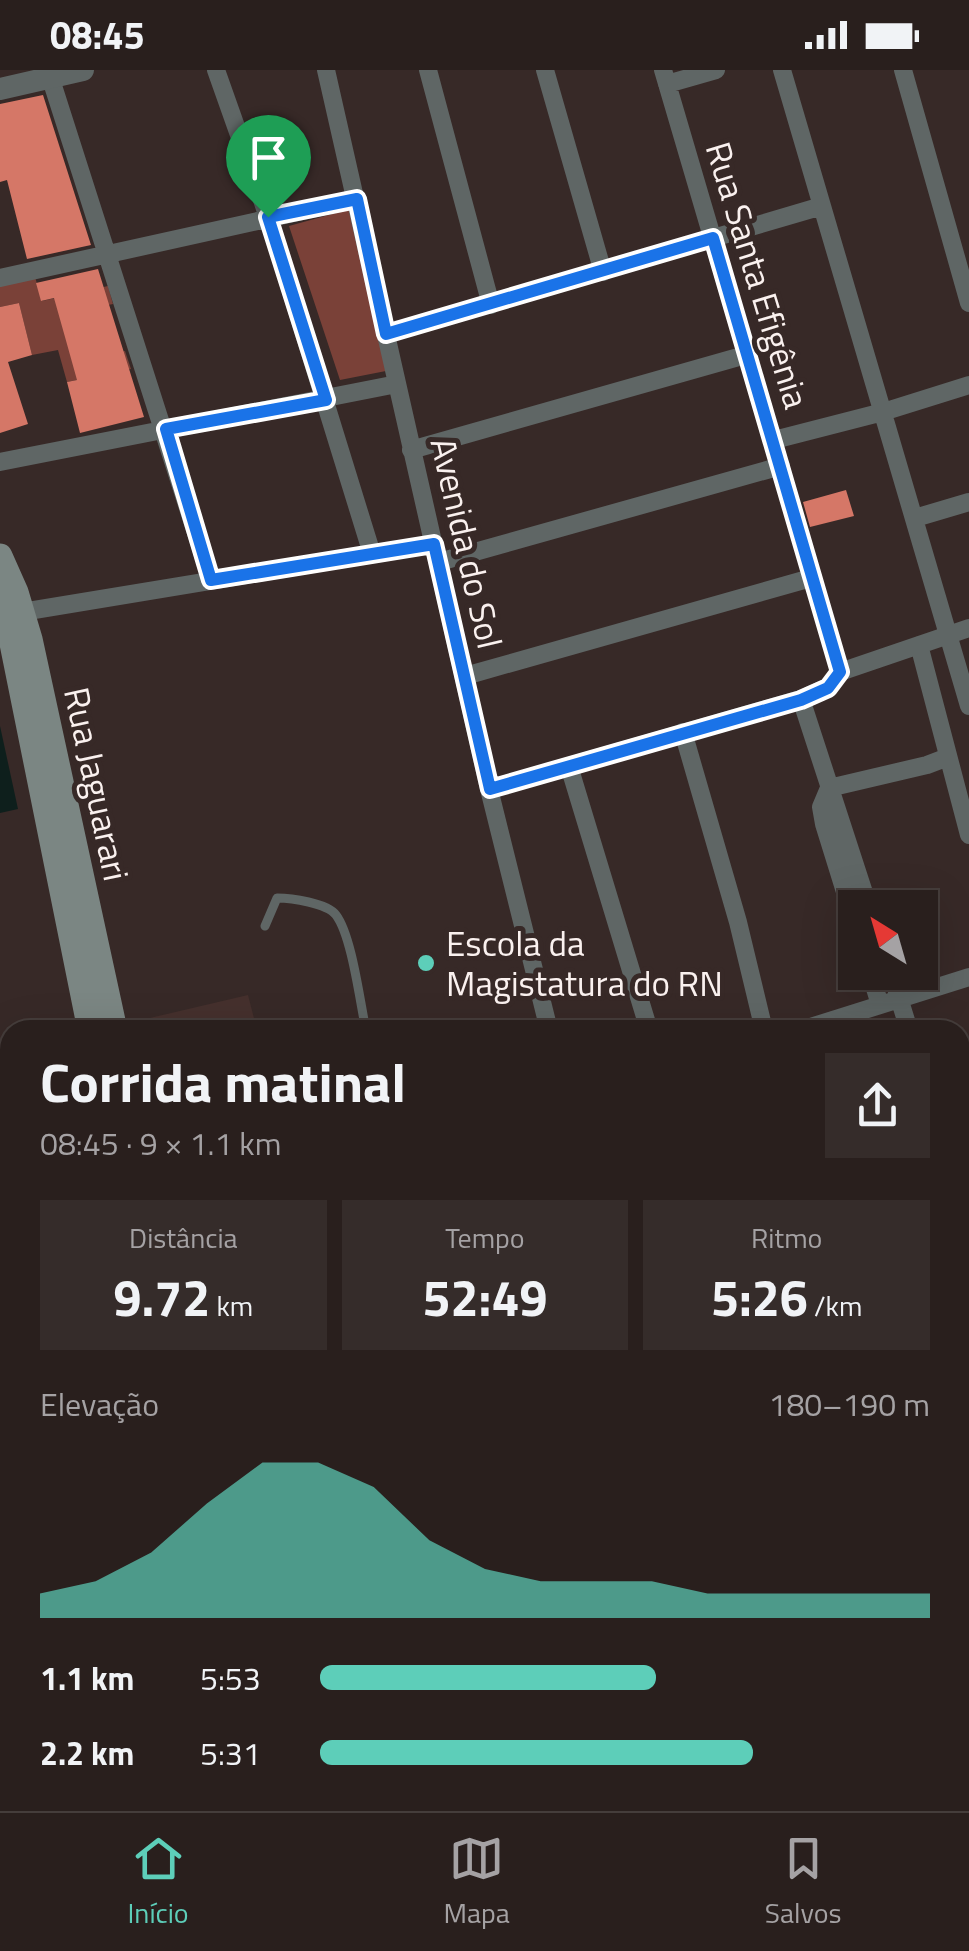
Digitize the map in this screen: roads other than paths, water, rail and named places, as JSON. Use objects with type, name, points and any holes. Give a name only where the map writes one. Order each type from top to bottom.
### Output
[{"type":"main road","name":"Rua Jaguarari","points":[[0,556],[88,1020]]},
{"type":"main road","name":"Rua Jaguarari","points":[[0,583],[112,1020]]},
{"type":"street","points":[[0,89],[49,73],[84,70]]},
{"type":"street","points":[[216,70],[268,217],[372,554]]},
{"type":"street","name":"Avenida do Sol","points":[[326,70],[411,450],[547,1020]]},
{"type":"street","points":[[428,70],[491,305]]},
{"type":"street","points":[[545,70],[603,272]]},
{"type":"street","points":[[665,77],[716,70]]},
{"type":"street","points":[[782,70],[969,706]]},
{"type":"street","points":[[903,70],[969,303]]},
{"type":"street","points":[[49,73],[166,429],[211,580]]},
{"type":"street","name":"Rua Santa Efigênia","points":[[665,77],[840,672]]},
{"type":"street","points":[[0,278],[357,199]]},
{"type":"street","points":[[386,334],[822,206]]},
{"type":"street","points":[[411,450],[749,354]]},
{"type":"street","points":[[0,462],[397,384]]},
{"type":"street","points":[[774,440],[969,385]]},
{"type":"street","points":[[9,614],[372,554],[436,553],[781,466]]},
{"type":"street","points":[[915,518],[969,502]]},
{"type":"street","points":[[465,676],[811,578]]},
{"type":"street","points":[[490,789],[801,700],[828,688],[840,672],[969,628]]},
{"type":"street","points":[[919,644],[967,822]]},
{"type":"street","points":[[801,700],[863,890]]},
{"type":"street","points":[[683,732],[738,922],[762,1020]]},
{"type":"street","points":[[829,788],[948,757]]},
{"type":"street","points":[[569,766],[646,1020]]},
{"type":"street","points":[[829,788],[821,807],[844,890]]},
{"type":"street","points":[[832,1020],[969,977]]},
{"type":"street","points":[[875,990],[880,1005]]},
{"type":"street","points":[[897,990],[906,1020]]},
{"type":"lane","points":[[265,926],[277,898],[330,910],[337,916],[349,950],[364,1020]]},
{"type":"water","points":[[0,726],[18,809],[0,813]]},
{"type":"place","name":"Escola da Magistatura do RN","points":[[426,963]]}]
